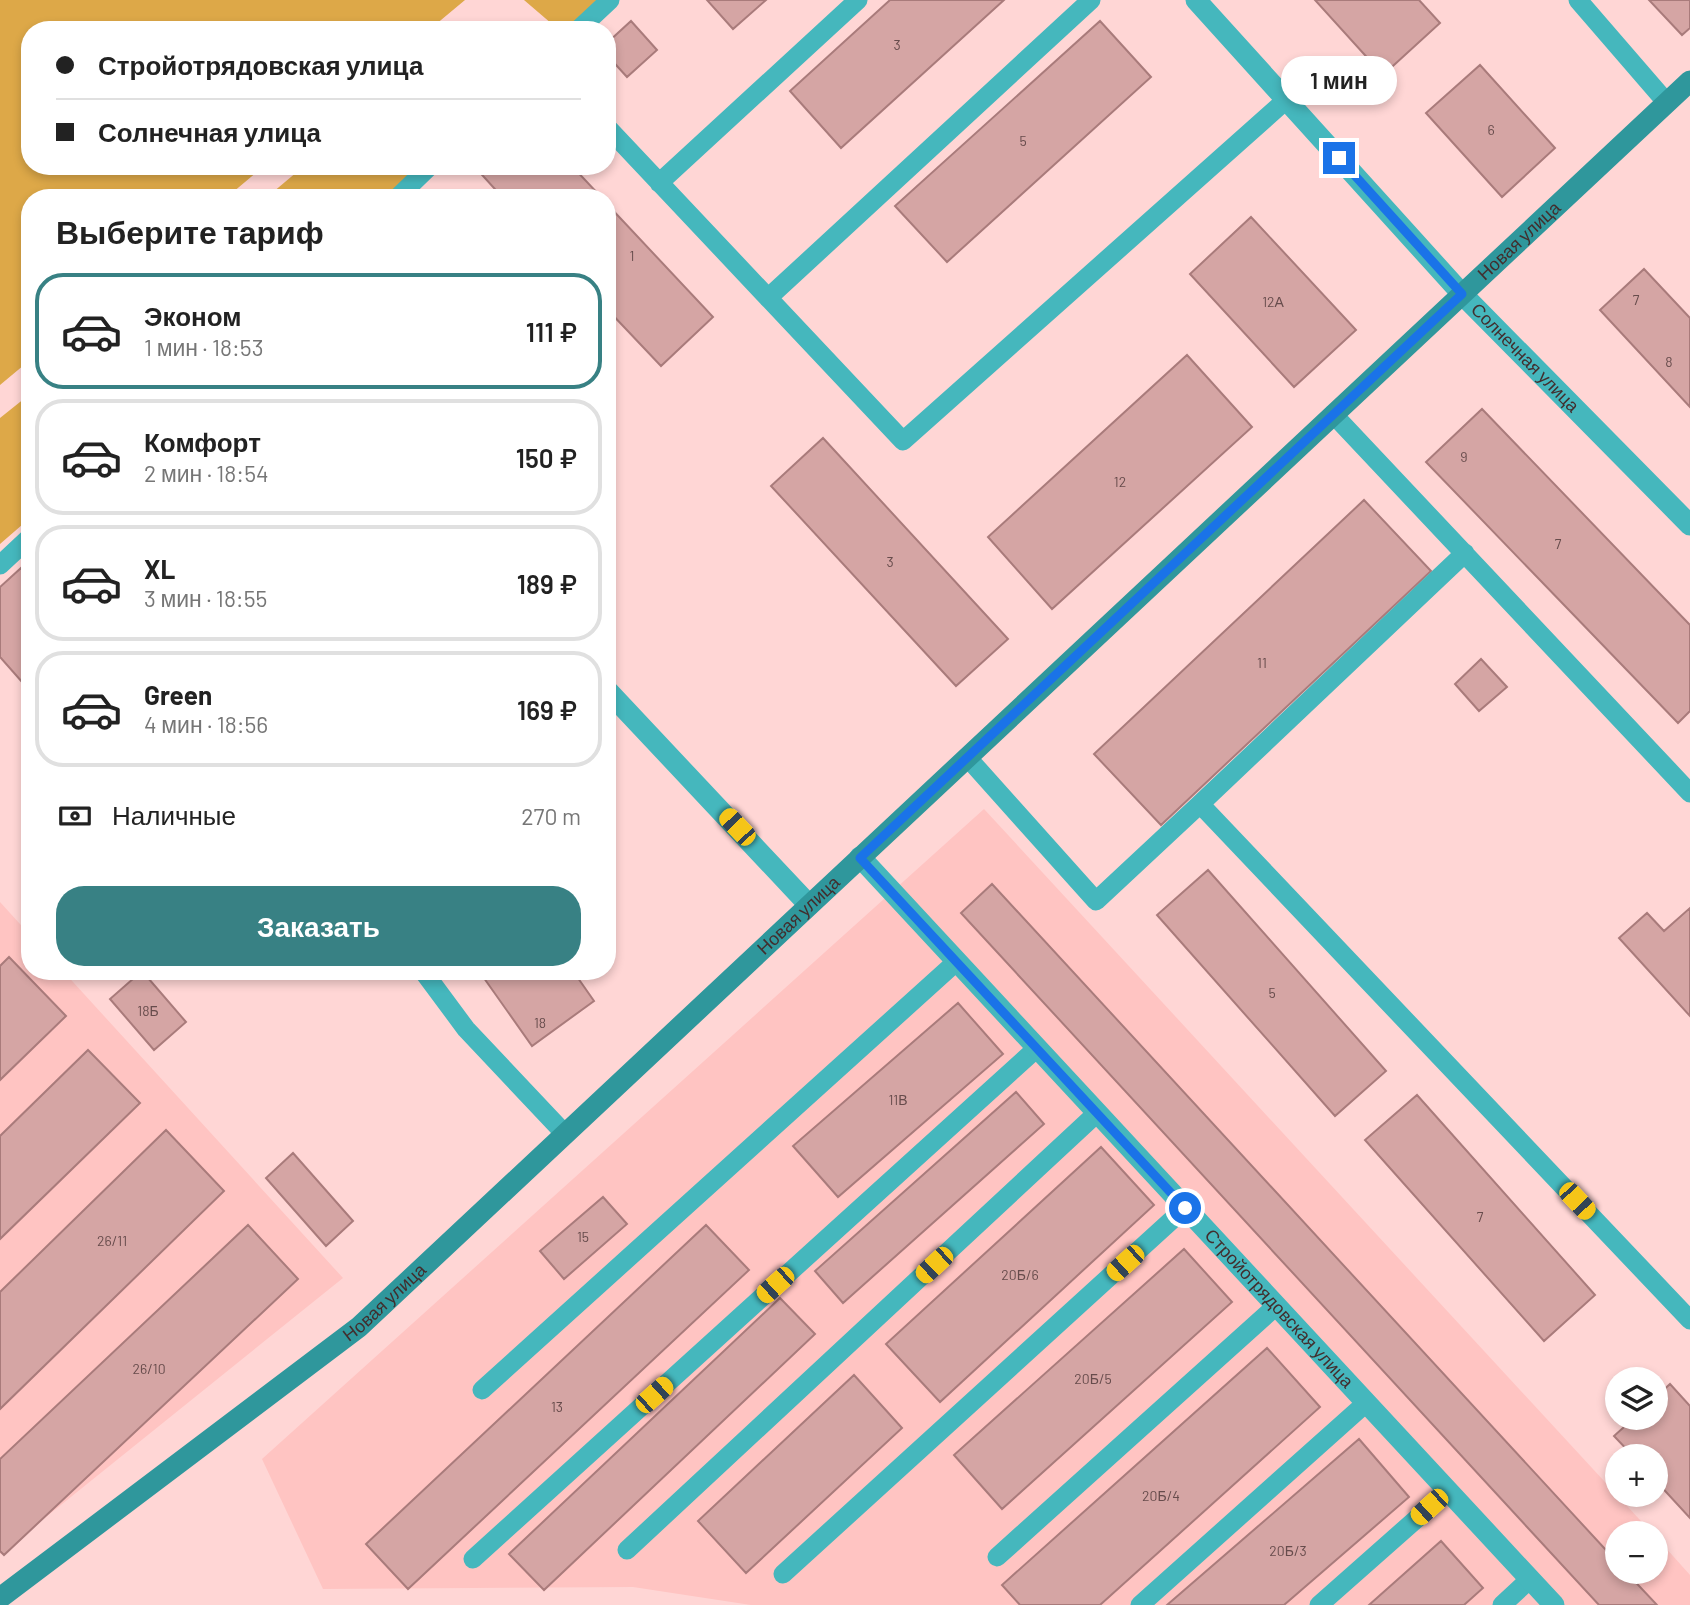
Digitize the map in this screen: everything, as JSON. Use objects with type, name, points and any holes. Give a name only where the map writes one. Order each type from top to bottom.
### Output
[{"type":"main road","name":"Новая улица","points":[[0,1598],[359,1327],[1690,81]]},
{"type":"street","name":"Солнечная улица","points":[[1196,0],[1462,294],[1690,525]]},
{"type":"street","points":[[616,700],[810,905]]},
{"type":"street","name":"Стройотрядовская улица","points":[[860,858],[1554,1605]]},
{"type":"lane","points":[[588,21],[610,0]]},
{"type":"lane","points":[[659,183],[858,0]]},
{"type":"lane","points":[[768,298],[1091,0]]},
{"type":"lane","points":[[1578,0],[1667,103]]},
{"type":"lane","points":[[616,138],[903,441],[1286,100]]},
{"type":"lane","points":[[406,189],[421,175]]},
{"type":"lane","points":[[1333,414],[1690,793]]},
{"type":"lane","points":[[0,565],[21,545]]},
{"type":"lane","points":[[967,757],[1096,901],[1465,553]]},
{"type":"lane","points":[[1200,804],[1690,1320]]},
{"type":"lane","points":[[482,1390],[956,962]]},
{"type":"lane","points":[[430,980],[466,1029],[565,1134]]},
{"type":"lane","points":[[473,1559],[1037,1048]]},
{"type":"lane","points":[[627,1550],[1097,1113]]},
{"type":"lane","points":[[783,1574],[1185,1208]]},
{"type":"lane","points":[[997,1556],[1276,1306]]},
{"type":"lane","points":[[1140,1605],[1366,1403]]},
{"type":"lane","points":[[1319,1605],[1448,1491]]},
{"type":"lane","points":[[1502,1605],[1530,1579]]},
{"type":"shaded area","points":[[0,0],[465,0],[440,21],[21,21],[21,175],[253,175],[237,189],[21,189],[21,368],[0,385]]},
{"type":"shaded area","points":[[524,0],[619,0],[597,21],[548,21]]},
{"type":"shaded area","points":[[293,175],[424,175],[408,189],[277,189]]},
{"type":"shaded area","points":[[21,401],[21,526],[0,544],[0,418]]},
{"type":"shaded area","points":[[984,809],[1605,1482],[1605,1507],[1628,1507],[1641,1521],[1605,1521],[1605,1584],[1668,1584],[1668,1550],[1690,1575],[1690,1605],[751,1605],[633,1587],[323,1589],[262,1459]]},
{"type":"shaded area","points":[[0,902],[21,925],[21,980],[71,980],[343,1278],[0,1554]]},
{"type":"building","points":[[707,0],[766,0],[733,29]]},
{"type":"building","points":[[890,0],[1004,0],[841,148],[790,91]]},
{"type":"building","points":[[1315,0],[1419,0],[1440,23],[1383,75]]},
{"type":"building","points":[[1649,0],[1690,0],[1690,28],[1682,35]]},
{"type":"building","points":[[631,21],[657,50],[627,77],[616,65],[616,35]]},
{"type":"building","points":[[1100,21],[1151,77],[947,262],[895,206]]},
{"type":"building","points":[[1480,65],[1555,148],[1502,197],[1426,113]]},
{"type":"building","points":[[482,175],[580,175],[594,189],[495,189]]},
{"type":"building","points":[[616,214],[713,317],[661,366],[616,318]]},
{"type":"building","points":[[1251,217],[1356,330],[1294,387],[1190,274]]},
{"type":"building","points":[[1644,269],[1690,318],[1690,407],[1600,310]]},
{"type":"building","points":[[1187,355],[1252,427],[1052,609],[988,537]]},
{"type":"building","points":[[1482,409],[1690,625],[1690,711],[1678,723],[1426,462]]},
{"type":"building","points":[[823,438],[1008,639],[956,686],[771,486]]},
{"type":"building","points":[[1364,500],[1431,571],[1161,825],[1094,754]]},
{"type":"building","points":[[21,568],[21,681],[0,657],[0,587]]},
{"type":"building","points":[[1481,659],[1507,687],[1479,711],[1455,684]]},
{"type":"building","points":[[1208,870],[1386,1071],[1335,1116],[1157,915]]},
{"type":"building","points":[[992,884],[1605,1549],[1605,1584],[1637,1584],[1657,1605],[1599,1605],[961,913]]},
{"type":"building","points":[[1690,908],[1690,1016],[1619,938],[1647,913],[1664,931]]},
{"type":"building","points":[[9,957],[21,969],[21,980],[31,980],[66,1016],[0,1080],[0,966]]},
{"type":"building","points":[[132,980],[150,980],[186,1022],[154,1050],[110,999]]},
{"type":"building","points":[[485,980],[579,980],[594,1001],[532,1046]]},
{"type":"building","points":[[958,1003],[1003,1054],[838,1197],[793,1146]]},
{"type":"building","points":[[88,1050],[140,1103],[0,1239],[0,1136]]},
{"type":"building","points":[[1016,1092],[1044,1124],[843,1303],[815,1271]]},
{"type":"building","points":[[1417,1095],[1595,1295],[1544,1341],[1365,1140]]},
{"type":"building","points":[[166,1130],[224,1191],[0,1409],[0,1292]]},
{"type":"building","points":[[1101,1147],[1154,1205],[940,1402],[886,1344]]},
{"type":"building","points":[[293,1153],[353,1221],[326,1246],[266,1178]]},
{"type":"building","points":[[603,1197],[627,1224],[564,1279],[540,1251]]},
{"type":"building","points":[[248,1225],[298,1279],[4,1555],[0,1551],[0,1459]]},
{"type":"building","points":[[706,1225],[749,1270],[408,1589],[366,1544]]},
{"type":"building","points":[[1184,1249],[1232,1302],[1002,1509],[954,1455]]},
{"type":"building","points":[[780,1298],[815,1334],[544,1590],[509,1554]]},
{"type":"building","points":[[1267,1348],[1320,1407],[1100,1605],[1020,1605],[1002,1585]]},
{"type":"building","points":[[854,1375],[902,1428],[746,1573],[698,1521]]},
{"type":"building","points":[[1670,1384],[1690,1406],[1690,1518],[1668,1494],[1668,1444],[1622,1444],[1614,1436],[1621,1430],[1668,1430]]},
{"type":"building","points":[[1359,1439],[1409,1497],[1284,1605],[1167,1605]]},
{"type":"building","points":[[1441,1541],[1483,1588],[1464,1605],[1369,1605]]},
{"type":"route","points":[[1185,1208],[860,858],[1462,294],[1339,158]]}]
